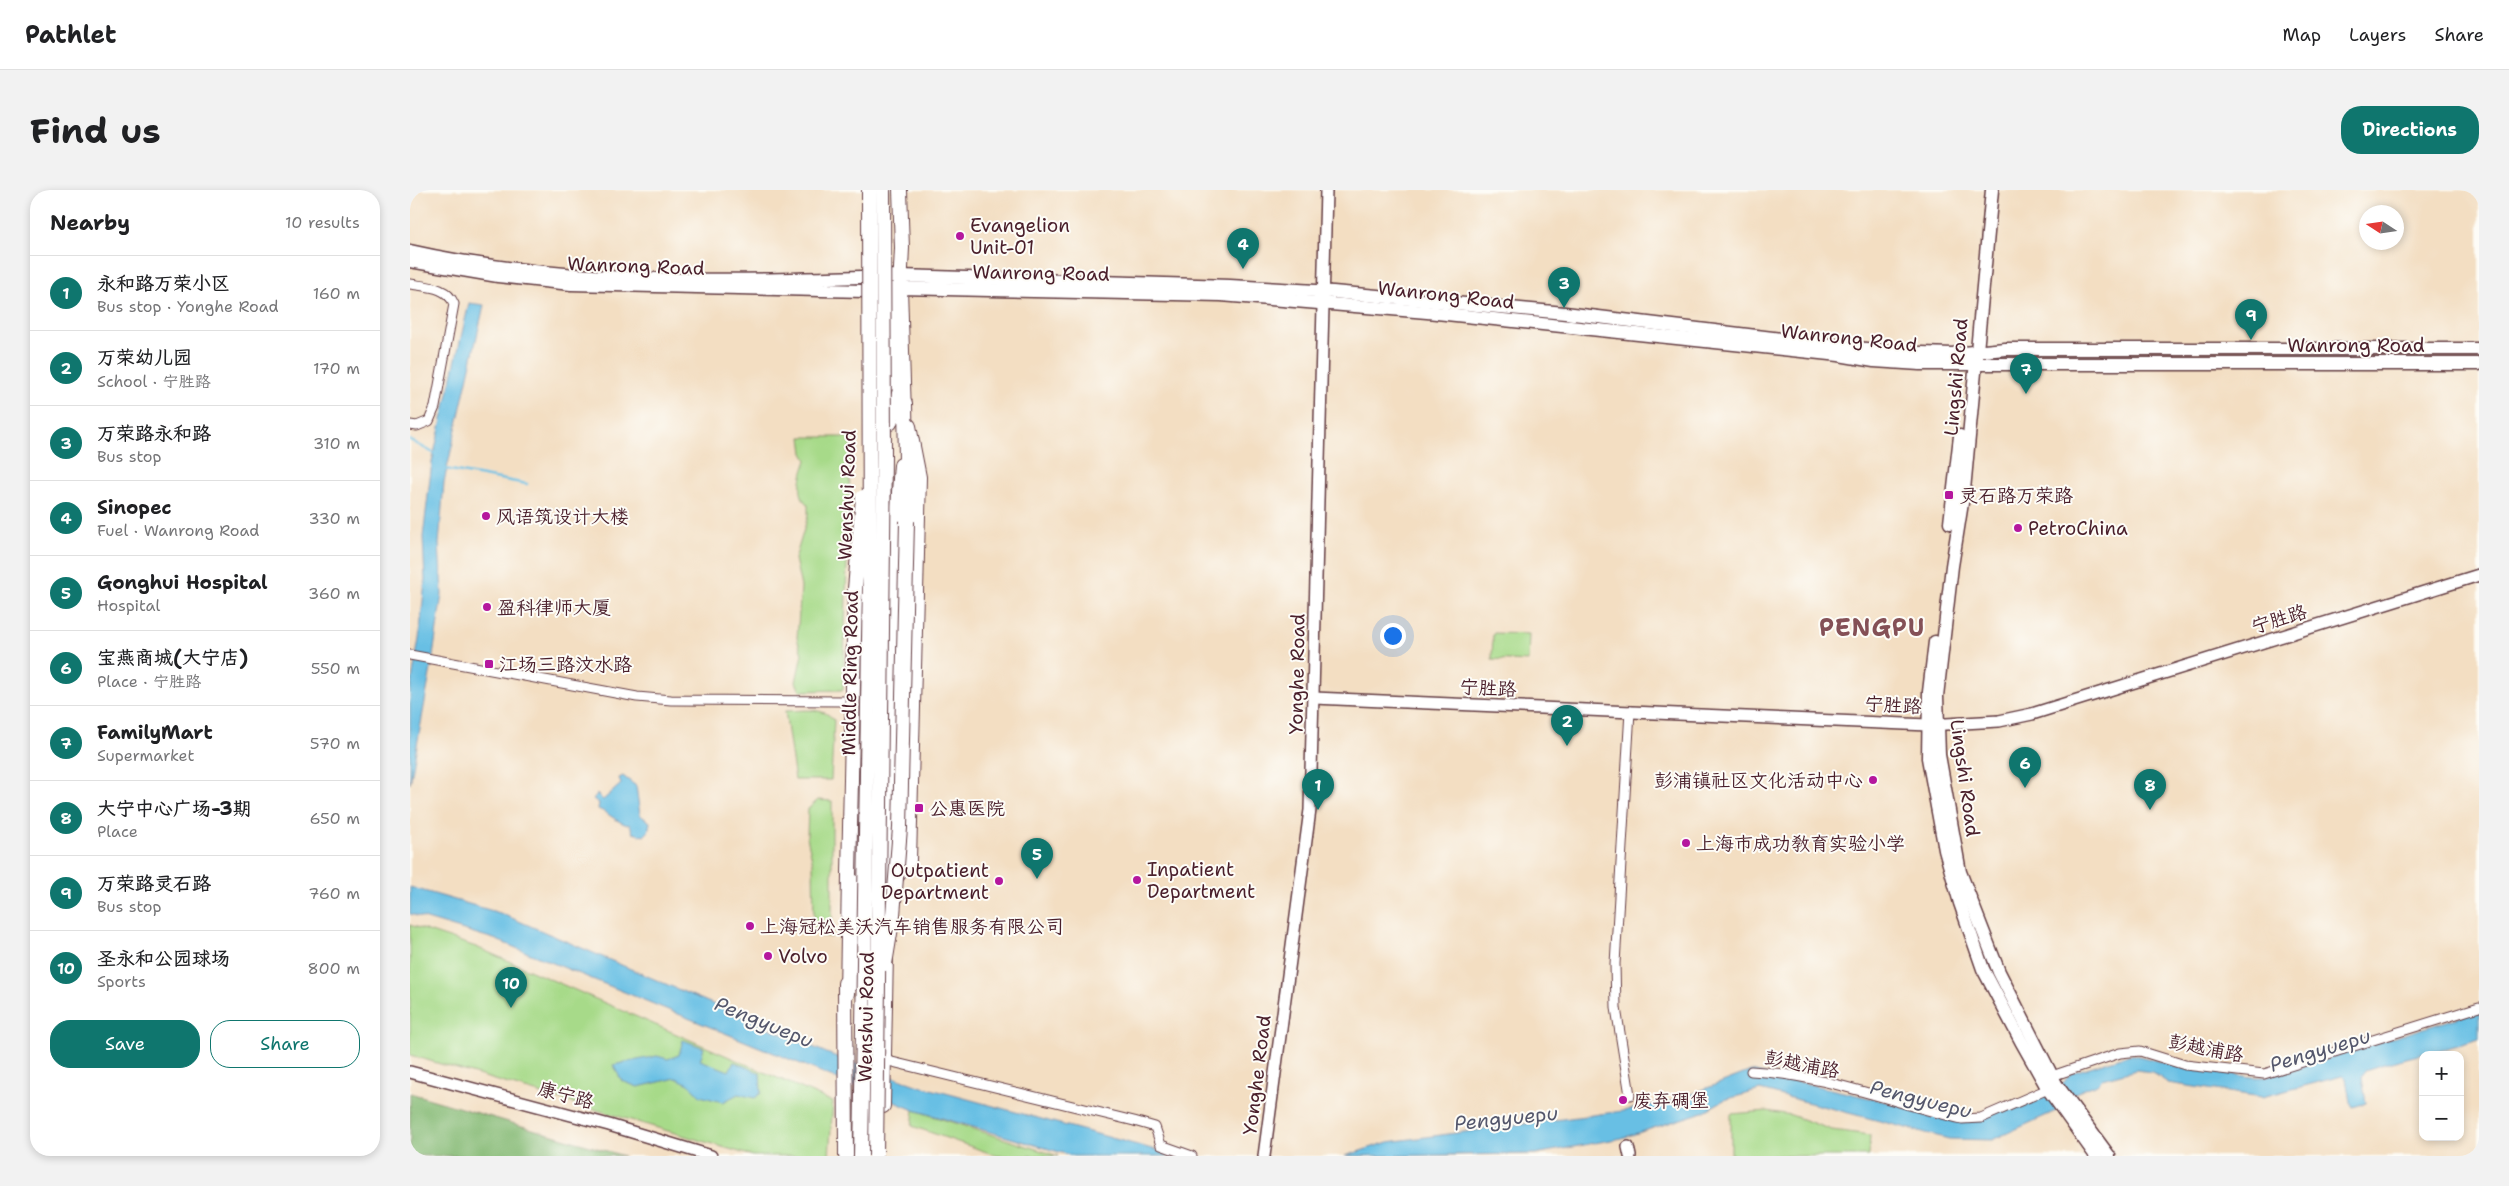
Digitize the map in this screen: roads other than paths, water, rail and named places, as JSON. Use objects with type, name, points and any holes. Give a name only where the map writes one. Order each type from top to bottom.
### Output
[{"type":"main road","name":"Wenshui Road","points":[[853,874],[868,446],[867,404],[870,284],[863,190]]},
{"type":"main road","name":"Middle Ring Road","points":[[861,1156],[870,577],[869,190]]},
{"type":"main road","points":[[874,190],[870,284],[876,384],[870,901],[877,1059]]},
{"type":"main road","name":"Middle Ring Road","points":[[876,1156],[884,465],[882,190]]},
{"type":"main road","points":[[872,1156],[877,1059],[875,973],[878,744],[890,423],[891,307],[896,282],[892,190]]},
{"type":"main road","name":"Wenshui Road","points":[[883,1156],[874,1113],[877,1059],[885,994],[894,583],[905,403],[902,382],[902,332],[896,282],[902,248],[900,190]]},
{"type":"main road","name":"Lingshi Road","points":[[1973,359],[1986,190]]},
{"type":"main road","name":"Lingshi Road","points":[[1992,190],[1973,359],[1929,692],[1933,725],[1960,872],[1999,972],[2050,1084],[2096,1156]]},
{"type":"main road","name":"Wanrong Road","points":[[410,252],[499,267],[572,274],[870,284]]},
{"type":"main road","name":"Wanrong Road","points":[[410,261],[498,276],[580,284],[870,284],[896,282],[1322,297],[1564,313],[1891,352],[1973,359],[2479,364]]},
{"type":"main road","points":[[891,307],[902,332]]},
{"type":"main road","name":"Wanrong Road","points":[[1973,359],[2004,349],[2479,349]]},
{"type":"main road","points":[[890,423],[902,382]]},
{"type":"main road","points":[[867,404],[876,384]]},
{"type":"main road","points":[[878,1006],[893,915],[900,828],[907,521],[905,403]]},
{"type":"main road","points":[[888,890],[909,860],[919,477],[905,403]]},
{"type":"main road","points":[[847,994],[853,874],[855,589],[870,432]]},
{"type":"main road","points":[[894,583],[917,556]]},
{"type":"main road","points":[[846,701],[859,686]]},
{"type":"main road","name":"Wenshui Road","points":[[846,701],[842,957],[847,994],[846,1156]]},
{"type":"main road","points":[[853,874],[870,901]]},
{"type":"main road","points":[[875,973],[885,994]]},
{"type":"main road","name":"Lingshi Road","points":[[2068,1111],[2109,1156]]},
{"type":"main road","points":[[866,1156],[874,1113]]},
{"type":"street","name":"Yonghe Road","points":[[1264,1156],[1310,810],[1326,190]]},
{"type":"street","points":[[410,284],[444,291],[450,295],[454,304],[435,407],[429,421],[417,426],[410,425]]},
{"type":"street","name":"宁胜路","points":[[1314,698],[1933,725],[1999,721],[2032,714],[2479,575]]},
{"type":"street","points":[[410,655],[596,691],[646,698],[671,700],[846,701]]},
{"type":"street","points":[[1630,712],[1615,964],[1616,1008],[1630,1095]]},
{"type":"street","name":"彭越浦路","points":[[1751,1071],[1771,1072],[1809,1080],[1962,1118],[1981,1118],[2050,1084],[2120,1053],[2140,1051],[2185,1065],[2264,1074],[2479,1007]]},
{"type":"street","points":[[877,1059],[1155,1127],[1161,1144],[1192,1156]]},
{"type":"street","name":"康宁路","points":[[410,1072],[609,1125],[711,1156]]},
{"type":"water","points":[[469,303],[484,305],[444,482],[439,544],[442,594],[432,663],[410,784],[410,692],[419,639],[425,581],[423,537],[432,462]]},
{"type":"water","points":[[623,776],[636,786],[640,815],[650,822],[648,832],[644,836],[633,833],[630,825],[622,823],[598,809],[599,803],[593,799],[597,794],[603,800],[621,784],[619,778]]},
{"type":"water","points":[[410,887],[500,913],[829,1054],[916,1085],[1178,1156],[1073,1156],[914,1110],[494,939],[410,914]]},
{"type":"water","points":[[2479,1011],[2479,1039],[2434,1051],[2419,1051],[2419,1055],[2365,1070],[2362,1078],[2366,1103],[2353,1107],[2350,1102],[2346,1078],[2342,1076],[2262,1097],[2168,1083],[2152,1072],[2136,1070],[2102,1079],[2097,1084],[2070,1095],[2056,1111],[1992,1140],[1949,1139],[1760,1090],[1724,1100],[1703,1112],[1622,1138],[1535,1154],[1345,1156],[1388,1142],[1623,1111],[1676,1100],[1751,1071],[1962,1119],[1981,1118],[2063,1083],[2071,1073],[2131,1054],[2182,1067],[2252,1077],[2266,1077]]},
{"type":"water","points":[[683,1040],[704,1048],[700,1060],[729,1071],[734,1062],[760,1073],[761,1093],[755,1098],[738,1094],[723,1102],[700,1096],[689,1084],[676,1078],[638,1087],[622,1081],[613,1065],[657,1056],[668,1059],[679,1055]]},
{"type":"waterway","points":[[410,440],[437,455]]},
{"type":"waterway","points":[[445,469],[527,484]]},
{"type":"place","name":"Evangelion Unit-01","points":[[960,236]]},
{"type":"place","name":"Sinopec","points":[[1243,269]]},
{"type":"place","name":"万荣路永和路","points":[[1564,308]]},
{"type":"place","name":"万荣路灵石路","points":[[2251,340]]},
{"type":"place","name":"FamilyMart","points":[[2026,394]]},
{"type":"place","name":"灵石路万荣路","points":[[1949,495]]},
{"type":"place","name":"风语筑设计大楼","points":[[486,516]]},
{"type":"place","name":"PetroChina","points":[[2018,528]]},
{"type":"place","name":"盈科律师大厦","points":[[487,607]]},
{"type":"place","name":"江场三路汶水路","points":[[489,664]]},
{"type":"place","name":"万荣幼儿园","points":[[1567,746]]},
{"type":"place","name":"彭浦镇社区文化活动中心","points":[[1873,780]]},
{"type":"place","name":"宝燕商城(大宁店)","points":[[2025,788]]},
{"type":"place","name":"公惠医院","points":[[919,808]]},
{"type":"place","name":"永和路万荣小区","points":[[1318,810]]},
{"type":"place","name":"大宁中心广场-3期","points":[[2150,810]]},
{"type":"place","name":"上海市成功教育实验小学","points":[[1686,843]]},
{"type":"place","name":"Gonghui Hospital","points":[[1037,879]]},
{"type":"place","name":"Inpatient Department","points":[[1137,880]]},
{"type":"place","name":"Outpatient Department","points":[[999,881]]},
{"type":"place","name":"上海冠松美沃汽车销售服务有限公司","points":[[750,926]]},
{"type":"place","name":"Volvo","points":[[768,956]]},
{"type":"place","name":"圣永和公园球场","points":[[511,1008]]},
{"type":"place","name":"废弃碉堡","points":[[1623,1100]]},
{"type":"district","name":"PENGPU","points":[[1872,628]]},
{"type":"water label","name":"Pengyuepu","points":[[764,1022]]},
{"type":"water label","name":"Pengyuepu","points":[[2320,1050]]},
{"type":"water label","name":"Pengyuepu","points":[[1921,1099]]},
{"type":"water label","name":"Pengyuepu","points":[[1506,1118]]}]
